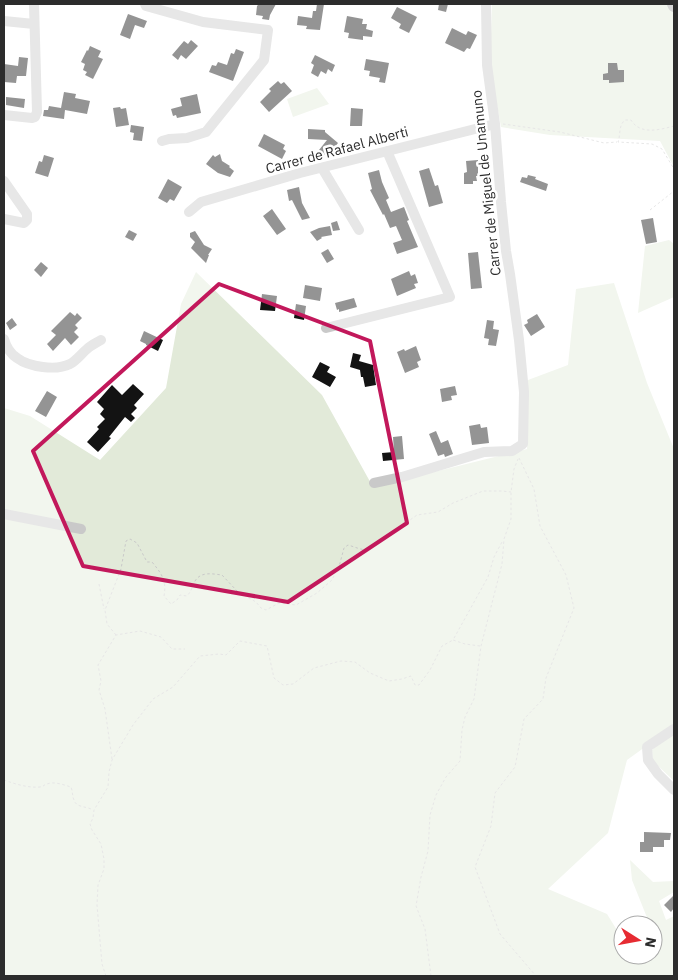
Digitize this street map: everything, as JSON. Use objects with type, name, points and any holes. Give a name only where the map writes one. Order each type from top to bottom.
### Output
[{"type":"street","points":[[4,115],[32,118],[35,117],[37,112],[34,4]]},
{"type":"street","points":[[145,4],[146,6],[203,22],[268,30],[264,60],[206,132],[188,138],[162,141]]},
{"type":"street","name":"Carrer de Miguel de Unamuno","points":[[374,483],[402,477],[484,452],[512,452],[523,444],[524,392],[506,251],[495,124],[487,65],[486,4]]},
{"type":"street","points":[[4,22],[34,24]]},
{"type":"street","name":"Carrer de Rafael Alberti","points":[[189,212],[201,202],[322,168],[495,124]]},
{"type":"street","points":[[326,328],[450,296],[387,151]]},
{"type":"street","points":[[322,168],[359,230]]},
{"type":"street","points":[[4,181],[27,214],[27,220],[24,223],[4,219]]},
{"type":"street","points":[[4,339],[6,345],[16,358],[42,367],[67,365],[76,360],[88,347],[100,340]]},
{"type":"street","points":[[4,514],[81,529]]},
{"type":"street","points":[[674,729],[648,747],[648,760],[658,774],[674,790]]},
{"type":"path","points":[[618,142],[621,134],[620,129],[625,120],[631,120],[635,126],[656,131],[674,126]]},
{"type":"path","points":[[495,124],[560,132],[604,143],[652,144],[662,149],[674,169]]},
{"type":"path","points":[[650,210],[674,191]]},
{"type":"path","points":[[106,976],[102,964],[96,905],[98,885],[104,869],[104,859],[101,844],[90,824],[94,818],[94,810],[108,786],[112,760],[133,725],[153,699],[173,687],[200,656],[226,655],[240,641],[267,646],[274,678],[283,685],[293,684],[314,668],[340,661],[355,662],[370,673],[389,681],[411,676],[415,686],[419,685],[430,670],[442,646],[453,640],[488,577],[511,519],[511,492],[514,469],[518,457],[534,489],[540,526],[566,574],[574,608],[546,678],[543,699],[524,719],[515,767],[495,794],[491,826],[475,867],[500,934],[536,976]]},
{"type":"path","points":[[104,610],[121,569],[126,540],[130,539],[137,543],[147,562],[152,562],[162,574],[166,588],[164,596],[171,604],[180,595],[187,596],[192,590],[196,579],[204,574],[222,575],[237,591],[256,602],[260,608],[266,610],[279,603],[296,605],[317,593],[332,580],[340,563],[344,548],[348,545],[368,550],[417,515],[438,512],[453,503],[483,491],[511,492]]},
{"type":"path","points":[[431,976],[425,929],[416,906],[428,851],[430,815],[436,795],[446,777],[460,761],[462,730],[465,717],[474,699],[481,646],[502,564],[504,540]]},
{"type":"path","points":[[99,584],[108,624],[116,636]]},
{"type":"path","points":[[112,760],[105,709],[99,690],[101,681],[98,665],[116,636],[140,631],[161,637],[172,649],[185,649]]},
{"type":"path","points":[[453,640],[481,646]]},
{"type":"path","points":[[4,780],[24,786],[41,787],[51,783],[71,787],[74,793],[75,804],[88,806],[94,810]]},
{"type":"highlighted area","points":[[219,284],[370,341],[407,523],[288,602],[83,566],[33,451]]},
{"type":"green space","points":[[492,4],[669,4],[674,15],[674,167],[660,141],[550,135],[501,127],[490,66]]},
{"type":"green space","points":[[317,88],[329,104],[293,117],[287,99]]},
{"type":"green space","points":[[669,240],[674,244],[674,297],[638,313],[645,246]]},
{"type":"green space","points":[[196,272],[322,395],[373,487],[527,449],[528,380],[568,365],[576,289],[614,283],[647,383],[674,449],[674,726],[627,760],[608,833],[548,889],[607,914],[613,924],[613,965],[663,965],[663,915],[646,915],[632,880],[630,860],[653,882],[674,881],[674,892],[659,901],[666,920],[674,916],[674,976],[4,976],[4,408],[30,416],[100,460],[166,388],[181,304]]},
{"type":"green space","points":[[674,732],[674,781],[653,761],[652,750]]},
{"type":"building","points":[[259,4],[276,4],[269,20],[262,19],[263,16],[256,15]]},
{"type":"building","points":[[317,4],[324,4],[320,30],[306,29],[307,26],[297,25],[298,16],[312,18]]},
{"type":"building","points":[[439,4],[448,4],[446,12],[438,10]]},
{"type":"building","points":[[397,7],[417,17],[409,33],[399,28],[401,24],[391,18]]},
{"type":"building","points":[[128,14],[147,21],[144,28],[135,25],[130,39],[120,35]]},
{"type":"building","points":[[347,16],[363,19],[362,24],[367,24],[366,29],[373,31],[372,37],[363,36],[363,40],[348,38],[349,33],[344,32]]},
{"type":"building","points":[[452,28],[466,35],[468,31],[477,35],[470,49],[467,48],[464,52],[445,43]]},
{"type":"building","points":[[191,40],[198,46],[186,59],[181,55],[178,60],[172,55],[184,41],[188,44]]},
{"type":"building","points":[[90,46],[101,51],[98,57],[103,59],[93,79],[85,75],[87,72],[83,70],[85,64],[81,62]]},
{"type":"building","points":[[236,49],[244,52],[233,81],[209,72],[212,65],[216,66],[218,62],[227,65],[231,53],[234,54]]},
{"type":"building","points":[[315,55],[335,65],[332,72],[328,69],[326,74],[321,71],[318,77],[311,73],[314,65],[311,63]]},
{"type":"building","points":[[19,57],[28,58],[26,76],[17,76],[16,83],[4,82],[4,64],[18,66]]},
{"type":"building","points":[[366,59],[389,63],[385,83],[379,82],[380,78],[369,76],[370,71],[364,70]]},
{"type":"building","points":[[608,63],[617,63],[618,70],[624,70],[624,82],[609,83],[609,80],[603,80],[603,74],[608,73]]},
{"type":"building","points":[[278,81],[281,84],[284,82],[292,91],[269,112],[260,102],[271,91],[269,89]]},
{"type":"building","points":[[64,92],[76,94],[75,98],[90,101],[87,114],[65,110],[64,119],[43,116],[44,110],[48,110],[49,106],[61,108]]},
{"type":"building","points":[[197,94],[201,113],[177,118],[176,115],[173,116],[171,109],[182,106],[180,98]]},
{"type":"building","points":[[6,97],[25,99],[24,108],[6,105]]},
{"type":"building","points":[[120,107],[121,109],[126,108],[129,125],[116,127],[113,108]]},
{"type":"building","points":[[351,108],[363,109],[362,126],[350,126]]},
{"type":"building","points":[[131,125],[144,127],[142,141],[133,140],[134,133],[130,132]]},
{"type":"building","points":[[308,129],[325,130],[338,143],[327,157],[319,150],[327,140],[308,139]]},
{"type":"building","points":[[264,134],[285,145],[283,149],[286,151],[282,159],[258,146]]},
{"type":"building","points":[[220,154],[222,161],[234,171],[230,177],[218,173],[206,164],[213,155],[215,157]]},
{"type":"building","points":[[44,155],[54,158],[48,177],[35,173],[39,161],[42,162]]},
{"type":"building","points":[[478,160],[477,181],[473,181],[473,184],[464,184],[464,173],[467,172],[466,161]]},
{"type":"building","points":[[429,168],[435,186],[438,185],[443,203],[429,207],[419,171]]},
{"type":"building","points":[[379,170],[389,198],[386,200],[391,212],[404,207],[409,220],[407,221],[418,247],[397,254],[393,243],[402,240],[396,226],[390,228],[370,190],[372,189],[368,173]]},
{"type":"building","points":[[528,175],[548,184],[546,191],[520,182],[522,177],[527,178]]},
{"type":"building","points":[[168,179],[182,187],[174,201],[170,199],[167,203],[158,198]]},
{"type":"building","points":[[299,187],[302,203],[310,218],[302,220],[292,200],[289,201],[287,190]]},
{"type":"building","points":[[272,209],[286,229],[277,235],[263,216]]},
{"type":"building","points":[[653,218],[657,242],[646,244],[641,220]]},
{"type":"building","points":[[337,221],[340,230],[333,231],[331,223]]},
{"type":"building","points":[[330,226],[332,235],[321,237],[317,241],[310,232],[319,228]]},
{"type":"building","points":[[129,230],[137,234],[133,241],[125,237]]},
{"type":"building","points":[[195,231],[204,245],[212,249],[206,263],[191,248],[195,242],[190,237],[190,233]]},
{"type":"building","points":[[328,249],[334,259],[327,263],[321,253]]},
{"type":"building","points":[[478,252],[482,288],[471,289],[468,253]]},
{"type":"building","points":[[41,262],[48,268],[41,277],[34,270]]},
{"type":"building","points":[[409,271],[411,276],[415,274],[418,283],[414,284],[416,288],[397,296],[391,279]]},
{"type":"building","points":[[305,285],[322,288],[320,301],[303,298]]},
{"type":"building","points":[[262,294],[277,296],[275,311],[260,310]]},
{"type":"building","points":[[354,298],[357,307],[339,312],[339,309],[337,310],[335,303]]},
{"type":"building","points":[[296,304],[306,306],[304,320],[294,318]]},
{"type":"building","points":[[70,312],[75,316],[77,313],[82,318],[75,325],[78,328],[74,332],[79,337],[71,345],[65,338],[53,351],[47,344],[56,335],[51,331]]},
{"type":"building","points":[[537,314],[545,327],[531,336],[524,325],[528,323],[527,320]]},
{"type":"building","points":[[12,318],[17,325],[10,330],[6,323]]},
{"type":"building","points":[[487,320],[494,321],[493,329],[499,330],[496,346],[488,345],[489,339],[484,338]]},
{"type":"building","points":[[144,331],[163,340],[158,351],[140,341]]},
{"type":"building","points":[[416,346],[421,360],[417,362],[419,367],[405,373],[397,352]]},
{"type":"building","points":[[353,353],[361,355],[359,361],[373,365],[376,385],[365,387],[360,370],[350,367]]},
{"type":"building","points":[[320,362],[330,367],[327,372],[336,377],[330,387],[312,377]]},
{"type":"building","points":[[133,384],[144,394],[134,405],[137,408],[131,414],[135,418],[131,422],[125,417],[109,437],[111,438],[98,452],[87,442],[105,419],[100,414],[104,409],[97,402],[112,385],[122,395]]},
{"type":"building","points":[[455,386],[457,395],[451,396],[452,400],[442,402],[440,389]]},
{"type":"building","points":[[47,391],[57,397],[46,417],[35,411]]},
{"type":"building","points":[[480,424],[481,428],[487,427],[489,443],[472,445],[469,426]]},
{"type":"building","points":[[436,431],[441,443],[448,440],[453,454],[445,457],[444,454],[438,456],[429,434]]},
{"type":"building","points":[[402,436],[404,459],[383,461],[382,453],[394,452],[393,437]]},
{"type":"building","points":[[644,832],[671,833],[670,840],[664,840],[664,847],[653,847],[653,852],[640,852],[640,842],[644,842]]},
{"type":"building","points":[[674,895],[674,908],[671,912],[664,905]]}]
